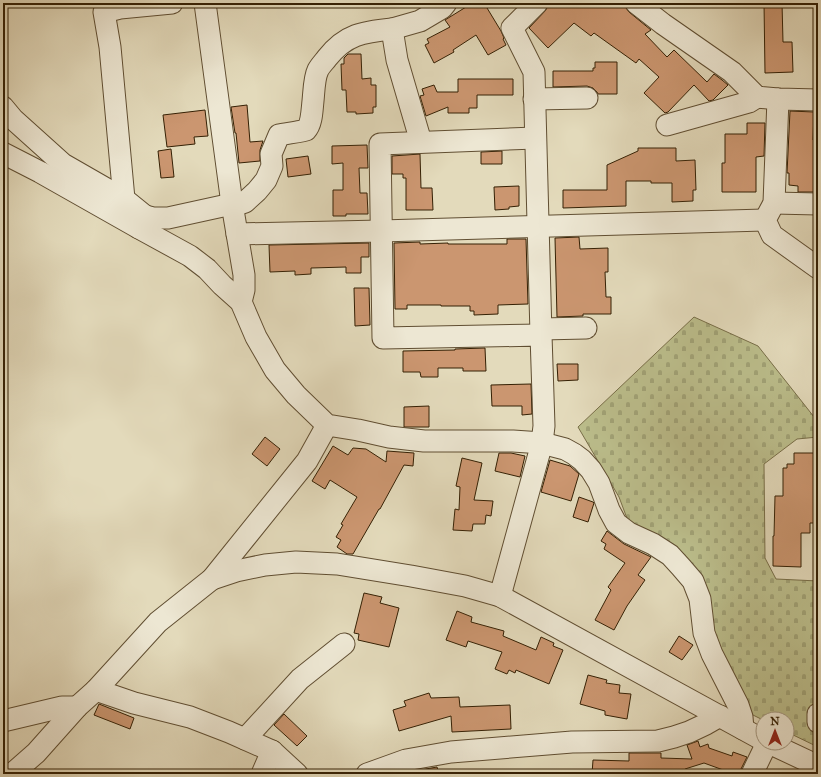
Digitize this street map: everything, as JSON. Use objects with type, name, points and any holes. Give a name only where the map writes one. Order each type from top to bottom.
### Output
[{"type":"street","points":[[124,199],[110,47],[104,12],[120,8],[172,3]]},
{"type":"street","points":[[205,3],[244,275],[244,290],[241,302]]},
{"type":"street","points":[[142,222],[153,218],[168,218],[245,202],[266,180],[272,166],[272,154],[279,135],[292,132],[304,132],[307,129],[312,116],[318,70],[334,49],[357,34],[392,29],[420,21],[442,8],[446,3]]},
{"type":"street","points":[[500,596],[542,442],[544,426],[534,72],[512,28],[537,3]]},
{"type":"street","points":[[636,3],[663,24],[732,72],[757,97],[818,100]]},
{"type":"street","points":[[392,29],[397,60],[421,142]]},
{"type":"street","points":[[667,125],[750,102],[757,97]]},
{"type":"street","points":[[534,99],[587,98]]},
{"type":"street","points":[[778,99],[769,211],[772,235],[818,268]]},
{"type":"street","points":[[3,107],[13,119],[62,164],[124,199],[142,222]]},
{"type":"street","points":[[535,138],[380,144],[383,338],[541,332],[586,328]]},
{"type":"street","points":[[3,153],[142,222],[207,269],[241,302],[256,337],[275,370],[296,395],[327,425],[389,437],[424,441],[542,442],[566,449],[582,460],[591,470],[599,483],[609,510],[616,523],[629,533],[653,544],[670,556],[682,567],[693,581],[700,599],[704,633],[712,654],[738,705],[742,717],[743,729]]},
{"type":"street","points":[[237,234],[538,226],[769,211],[818,204]]},
{"type":"street","points":[[12,774],[36,753],[77,707],[96,690],[158,622],[212,579],[306,461],[327,425]]},
{"type":"street","points":[[212,579],[236,571],[265,565],[296,562],[337,564],[464,586],[500,596],[755,736]]},
{"type":"street","points":[[245,739],[300,679],[344,644]]},
{"type":"street","points":[[96,690],[134,703],[190,717],[245,739],[272,751],[296,774]]},
{"type":"street","points":[[3,721],[62,707],[77,707]]},
{"type":"street","points":[[818,714],[818,722]]},
{"type":"street","points":[[367,774],[406,760],[451,752],[572,742],[658,741],[690,732],[720,716]]},
{"type":"street","points":[[262,774],[272,751]]},
{"type":"street","points":[[752,774],[764,751]]},
{"type":"street","points":[[785,751],[818,766]]},
{"type":"green space","points":[[694,317],[758,346],[818,422],[818,437],[797,439],[764,464],[765,558],[776,579],[818,581],[818,747],[795,736],[795,711],[755,711],[755,716],[751,714],[712,634],[707,592],[628,521],[619,497],[578,427]]},
{"type":"building","points":[[463,3],[484,3],[501,31],[506,45],[488,55],[476,35],[453,50],[454,52],[434,63],[425,45],[429,43],[427,39],[450,27],[445,20],[466,7]]},
{"type":"building","points":[[550,3],[620,3],[651,30],[645,34],[667,57],[674,50],[707,82],[714,74],[728,85],[713,100],[709,101],[694,85],[668,112],[665,113],[644,93],[659,77],[639,59],[636,63],[594,33],[591,36],[574,23],[548,48],[529,28],[545,11]]},
{"type":"building","points":[[764,3],[782,3],[783,42],[792,42],[793,72],[765,73]]},
{"type":"building","points":[[348,54],[361,54],[362,79],[371,78],[371,85],[376,85],[376,107],[373,107],[373,113],[356,114],[356,112],[347,112],[346,90],[342,90],[341,64],[344,64],[344,58]]},
{"type":"building","points":[[595,62],[617,62],[617,94],[598,94],[593,88],[587,86],[553,87],[553,71],[593,71],[593,68],[595,68]]},
{"type":"building","points":[[458,79],[513,79],[513,95],[477,95],[477,108],[469,108],[469,113],[448,113],[448,107],[426,116],[420,96],[424,95],[422,89],[434,85],[437,92],[458,92]]},
{"type":"building","points":[[247,105],[250,142],[263,141],[260,150],[260,161],[239,163],[236,133],[231,107]]},
{"type":"building","points":[[205,110],[208,136],[194,137],[195,144],[167,147],[163,115]]},
{"type":"building","points":[[790,111],[814,112],[813,140],[818,140],[818,192],[798,192],[798,186],[789,185],[789,173],[787,173]]},
{"type":"building","points":[[747,123],[765,123],[764,156],[756,157],[756,192],[722,192],[722,163],[725,163],[725,134],[747,134]]},
{"type":"building","points":[[367,145],[368,168],[359,168],[360,193],[367,193],[368,214],[346,214],[346,216],[333,216],[333,190],[343,190],[343,163],[332,164],[332,146]]},
{"type":"building","points":[[638,148],[676,148],[676,161],[695,160],[696,190],[693,190],[693,201],[672,202],[672,183],[626,181],[626,206],[563,208],[563,190],[607,190],[607,165],[638,151]]},
{"type":"building","points":[[171,149],[174,177],[161,178],[158,151]]},
{"type":"building","points":[[502,151],[502,164],[481,164],[481,152]]},
{"type":"building","points":[[420,154],[421,188],[432,188],[433,210],[406,210],[406,178],[403,178],[403,174],[392,174],[392,156]]},
{"type":"building","points":[[308,156],[311,174],[288,177],[286,159]]},
{"type":"building","points":[[519,186],[519,206],[509,207],[509,209],[495,210],[494,187]]},
{"type":"building","points":[[579,237],[580,249],[608,248],[608,272],[605,272],[606,297],[611,297],[611,314],[583,314],[583,316],[557,317],[555,238]]},
{"type":"building","points":[[507,239],[526,239],[528,304],[498,305],[498,314],[474,315],[474,311],[470,311],[470,306],[407,305],[407,309],[395,309],[394,243],[420,242],[420,244],[507,244]]},
{"type":"building","points":[[369,243],[369,257],[361,257],[361,273],[346,273],[346,267],[311,268],[311,274],[295,275],[295,271],[270,272],[269,245]]},
{"type":"building","points":[[354,288],[369,288],[370,325],[355,326]]},
{"type":"building","points":[[485,348],[486,371],[463,371],[463,368],[438,368],[438,377],[421,377],[420,372],[403,372],[403,351]]},
{"type":"building","points":[[557,364],[578,364],[578,380],[558,381]]},
{"type":"building","points":[[531,384],[532,414],[522,415],[522,406],[492,406],[491,385]]},
{"type":"building","points":[[429,406],[429,427],[404,427],[404,407]]},
{"type":"building","points":[[265,437],[280,449],[267,466],[252,454]]},
{"type":"building","points":[[333,446],[348,455],[353,448],[366,449],[386,462],[387,451],[414,453],[413,466],[404,465],[353,554],[347,554],[337,547],[341,540],[336,537],[343,525],[341,524],[357,497],[330,480],[325,489],[312,481]]},
{"type":"building","points":[[499,453],[511,453],[525,456],[520,477],[495,471]]},
{"type":"building","points":[[794,453],[818,453],[816,523],[810,523],[810,533],[801,533],[801,567],[773,566],[775,496],[783,496],[783,468],[787,468],[787,464],[794,464]]},
{"type":"building","points":[[462,458],[482,463],[474,500],[493,501],[491,516],[486,515],[485,524],[473,524],[472,531],[453,530],[455,509],[459,510],[460,487],[456,486]]},
{"type":"building","points":[[550,460],[570,466],[579,474],[571,501],[541,492]]},
{"type":"building","points":[[579,497],[594,503],[588,522],[573,517]]},
{"type":"building","points":[[607,531],[624,544],[651,557],[638,575],[645,580],[627,606],[614,630],[595,620],[611,590],[608,587],[625,563],[604,549],[606,544],[601,541]]},
{"type":"building","points":[[364,593],[382,597],[380,603],[399,608],[389,647],[358,640],[359,634],[354,633]]},
{"type":"building","points":[[457,611],[472,617],[471,622],[504,631],[503,636],[536,650],[541,637],[554,643],[553,646],[563,650],[549,684],[516,670],[515,673],[509,670],[507,674],[495,669],[502,652],[468,641],[466,647],[446,640]]},
{"type":"building","points":[[679,636],[693,645],[682,660],[669,652]]},
{"type":"building","points":[[588,675],[607,680],[606,683],[620,685],[619,693],[631,694],[627,719],[605,715],[605,711],[580,704]]},
{"type":"building","points":[[429,693],[431,698],[459,697],[460,707],[510,705],[511,729],[452,732],[451,716],[399,731],[393,710],[406,706],[404,701]]},
{"type":"building","points":[[99,704],[134,718],[130,729],[94,715]]},
{"type":"building","points":[[284,714],[307,736],[297,746],[274,725]]},
{"type":"building","points":[[698,741],[700,747],[708,744],[709,748],[732,756],[733,752],[747,757],[740,774],[725,774],[726,771],[704,763],[685,769],[685,774],[592,774],[593,760],[629,761],[629,753],[661,753],[661,758],[692,759],[687,745]]},
{"type":"building","points":[[437,767],[439,774],[403,774],[409,772]]}]
